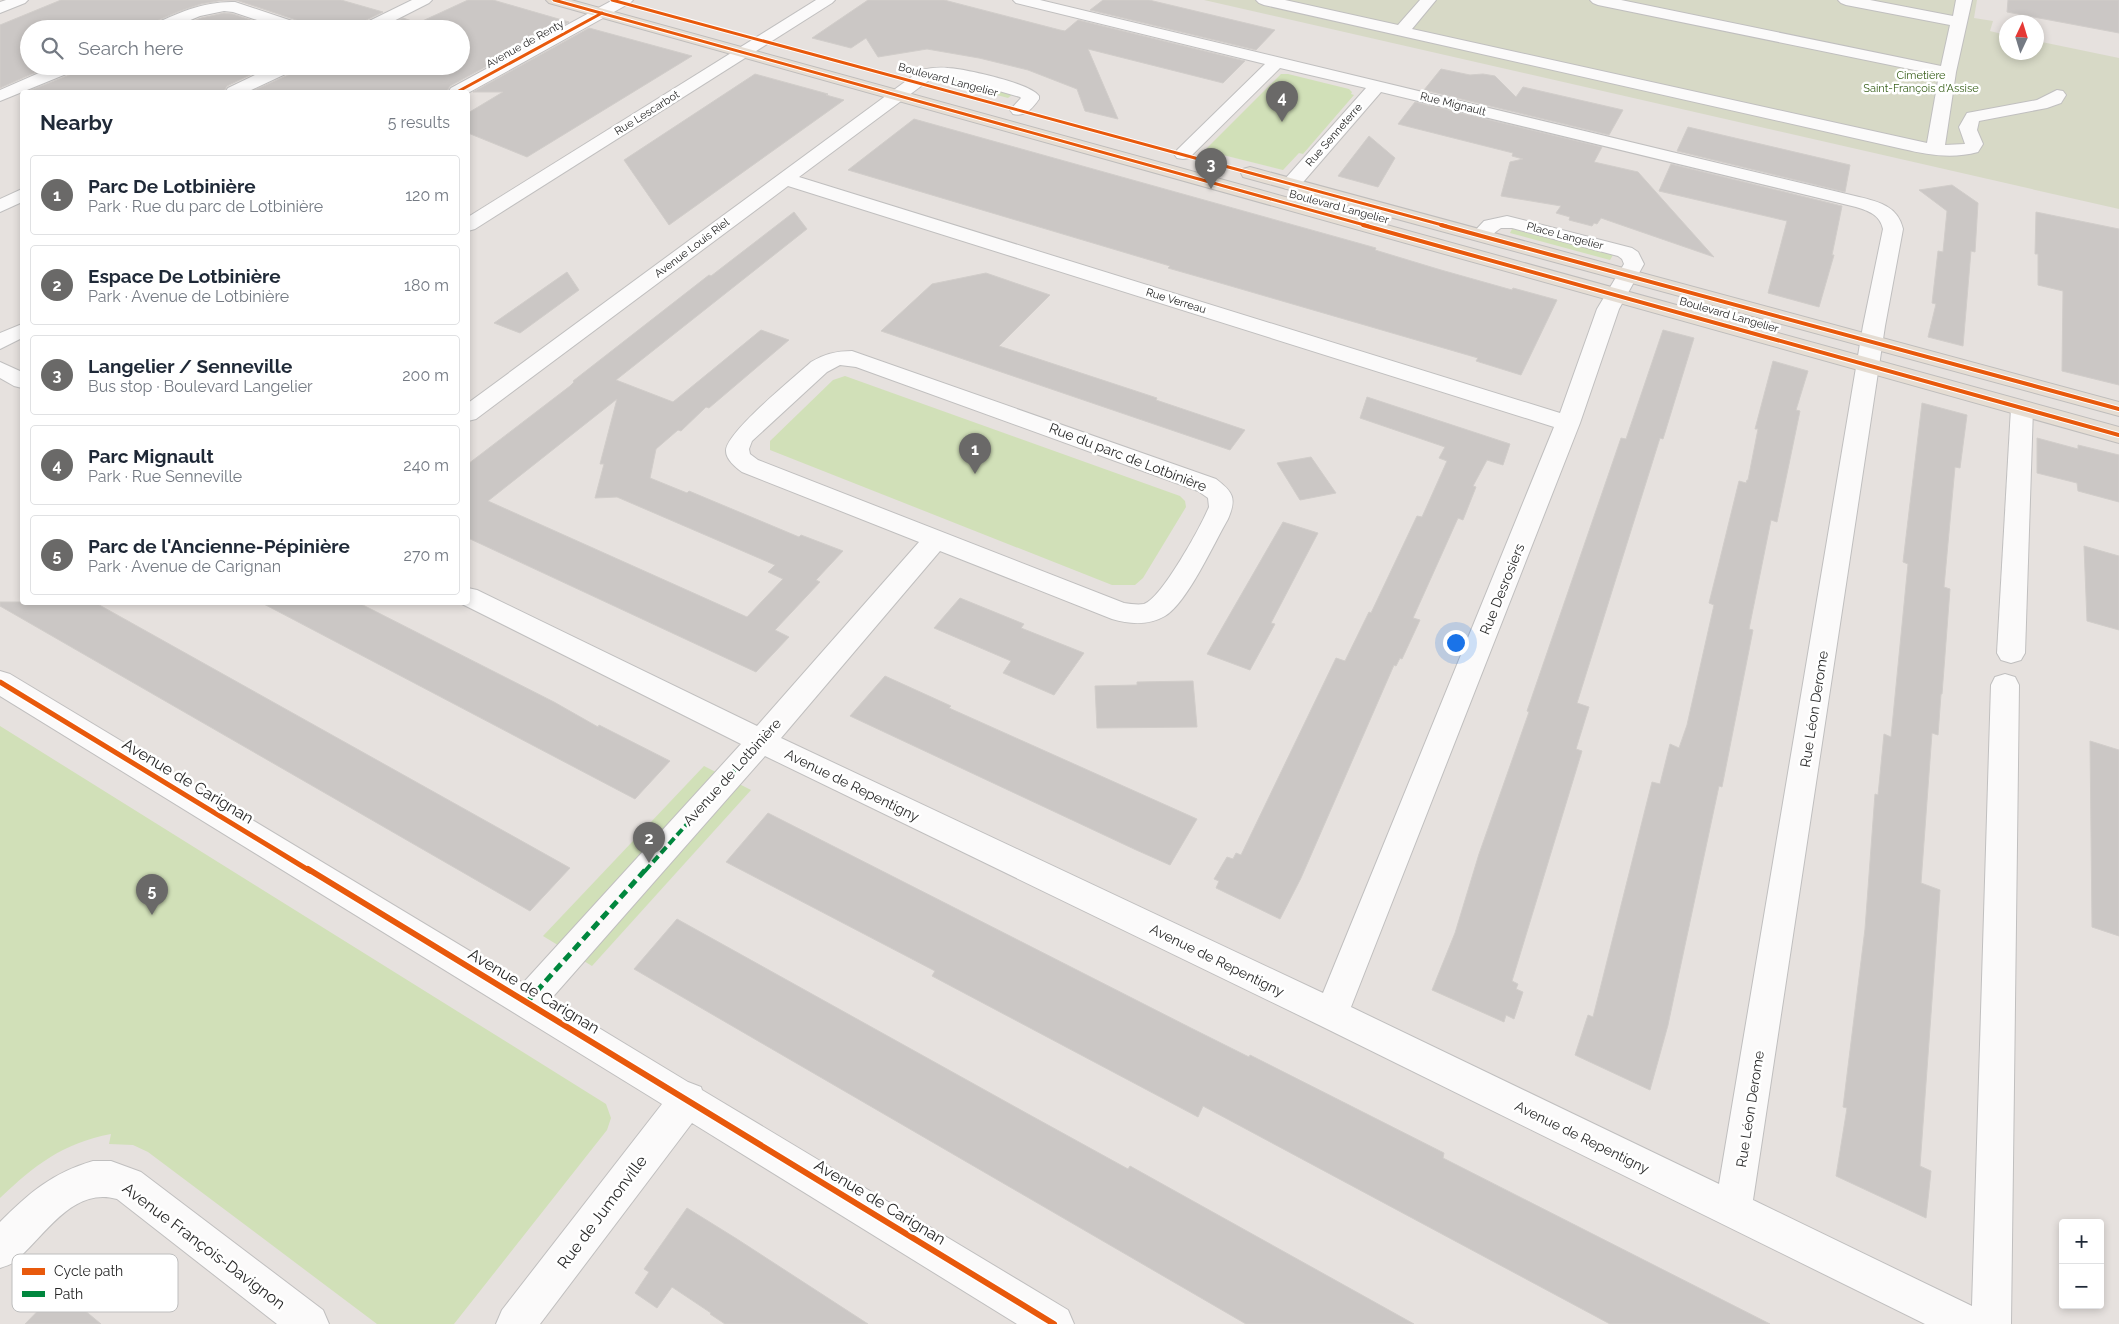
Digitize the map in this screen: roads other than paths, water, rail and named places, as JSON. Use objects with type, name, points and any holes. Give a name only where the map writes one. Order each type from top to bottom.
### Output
[{"type":"main road","name":"Boulevard Langelier","points":[[554,0],[615,4],[762,40],[1481,236]]},
{"type":"main road","name":"Boulevard Langelier","points":[[615,4],[743,52],[899,95],[1622,284],[1870,353],[2119,409]]},
{"type":"main road","name":"Boulevard Langelier","points":[[1870,353],[2022,408],[2119,435]]},
{"type":"street","points":[[0,8],[20,0]]},
{"type":"street","points":[[383,20],[424,0]]},
{"type":"street","name":"Rue Lescarbot","points":[[470,224],[827,0]]},
{"type":"street","name":"Rue Mignault","points":[[1021,0],[1849,200],[1884,212]]},
{"type":"street","points":[[1264,0],[1893,142],[1935,149],[1966,150],[1972,148],[1974,144],[1967,129],[1973,117],[2041,104],[2056,99],[2057,95]]},
{"type":"street","points":[[1402,31],[1428,0]]},
{"type":"street","points":[[1598,0],[1948,72]]},
{"type":"street","points":[[1846,0],[1960,22]]},
{"type":"street","points":[[1935,149],[1948,72],[1964,0]]},
{"type":"street","name":"Avenue de Renty","points":[[461,90],[615,4]]},
{"type":"street","points":[[178,20],[202,10],[224,6],[235,7],[274,20]]},
{"type":"street","points":[[1183,154],[1276,62]]},
{"type":"street","points":[[0,96],[49,75]]},
{"type":"street","points":[[238,90],[269,75]]},
{"type":"street","name":"Avenue Louis Riel","points":[[470,413],[916,82]]},
{"type":"street","name":"Rue Senneterre","points":[[1291,184],[1377,86]]},
{"type":"street","name":"Rue Verreau","points":[[785,179],[1568,423]]},
{"type":"street","points":[[0,206],[20,196]]},
{"type":"street","name":"Rue Léon Derome","points":[[1733,1210],[1870,353],[1893,228],[1890,218],[1884,212]]},
{"type":"street","name":"Place Langelier","points":[[1481,236],[1491,224],[1504,221],[1617,250],[1631,256],[1634,260],[1634,264],[1622,284]]},
{"type":"street","name":"Rue Desrosiers","points":[[1331,1014],[1568,423],[1608,309],[1622,284]]},
{"type":"street","points":[[0,342],[20,331]]},
{"type":"street","name":"Rue du parc de Lotbinière","points":[[839,358],[852,358],[1190,477],[1208,485],[1220,495],[1221,507],[1216,519],[1170,596],[1158,608],[1141,614],[1121,612],[935,540],[750,466],[740,459],[736,452],[738,444],[744,436],[819,366],[839,358]]},
{"type":"street","points":[[0,370],[20,379]]},
{"type":"street","points":[[2011,653],[2022,408]]},
{"type":"street","name":"Avenue de Lotbinière","points":[[527,1002],[761,741],[935,540]]},
{"type":"street","name":"Avenue de Repentigny","points":[[470,598],[761,741],[1331,1014],[1967,1324]]},
{"type":"street","name":"Avenue de Carignan","points":[[0,682],[1054,1324]]},
{"type":"street","points":[[1991,1324],[2005,685]]},
{"type":"street","name":"Rue de Jumonville","points":[[516,1324],[688,1100]]},
{"type":"street","name":"Avenue François-Davignon","points":[[0,1249],[49,1201],[70,1188],[88,1181],[109,1179],[128,1185],[309,1324]]},
{"type":"place","name":"Parc Mignault","points":[[1282,122]]},
{"type":"place","name":"Langelier / Senneville","points":[[1211,189]]},
{"type":"place","name":"Parc De Lotbinière","points":[[975,474]]},
{"type":"place","name":"Espace De Lotbinière","points":[[649,863]]},
{"type":"place","name":"Parc de l'Ancienne-Pépinière","points":[[152,915]]},
{"type":"park label","name":"Cimetière Saint-François d'Assise","points":[[1921,81]]}]
